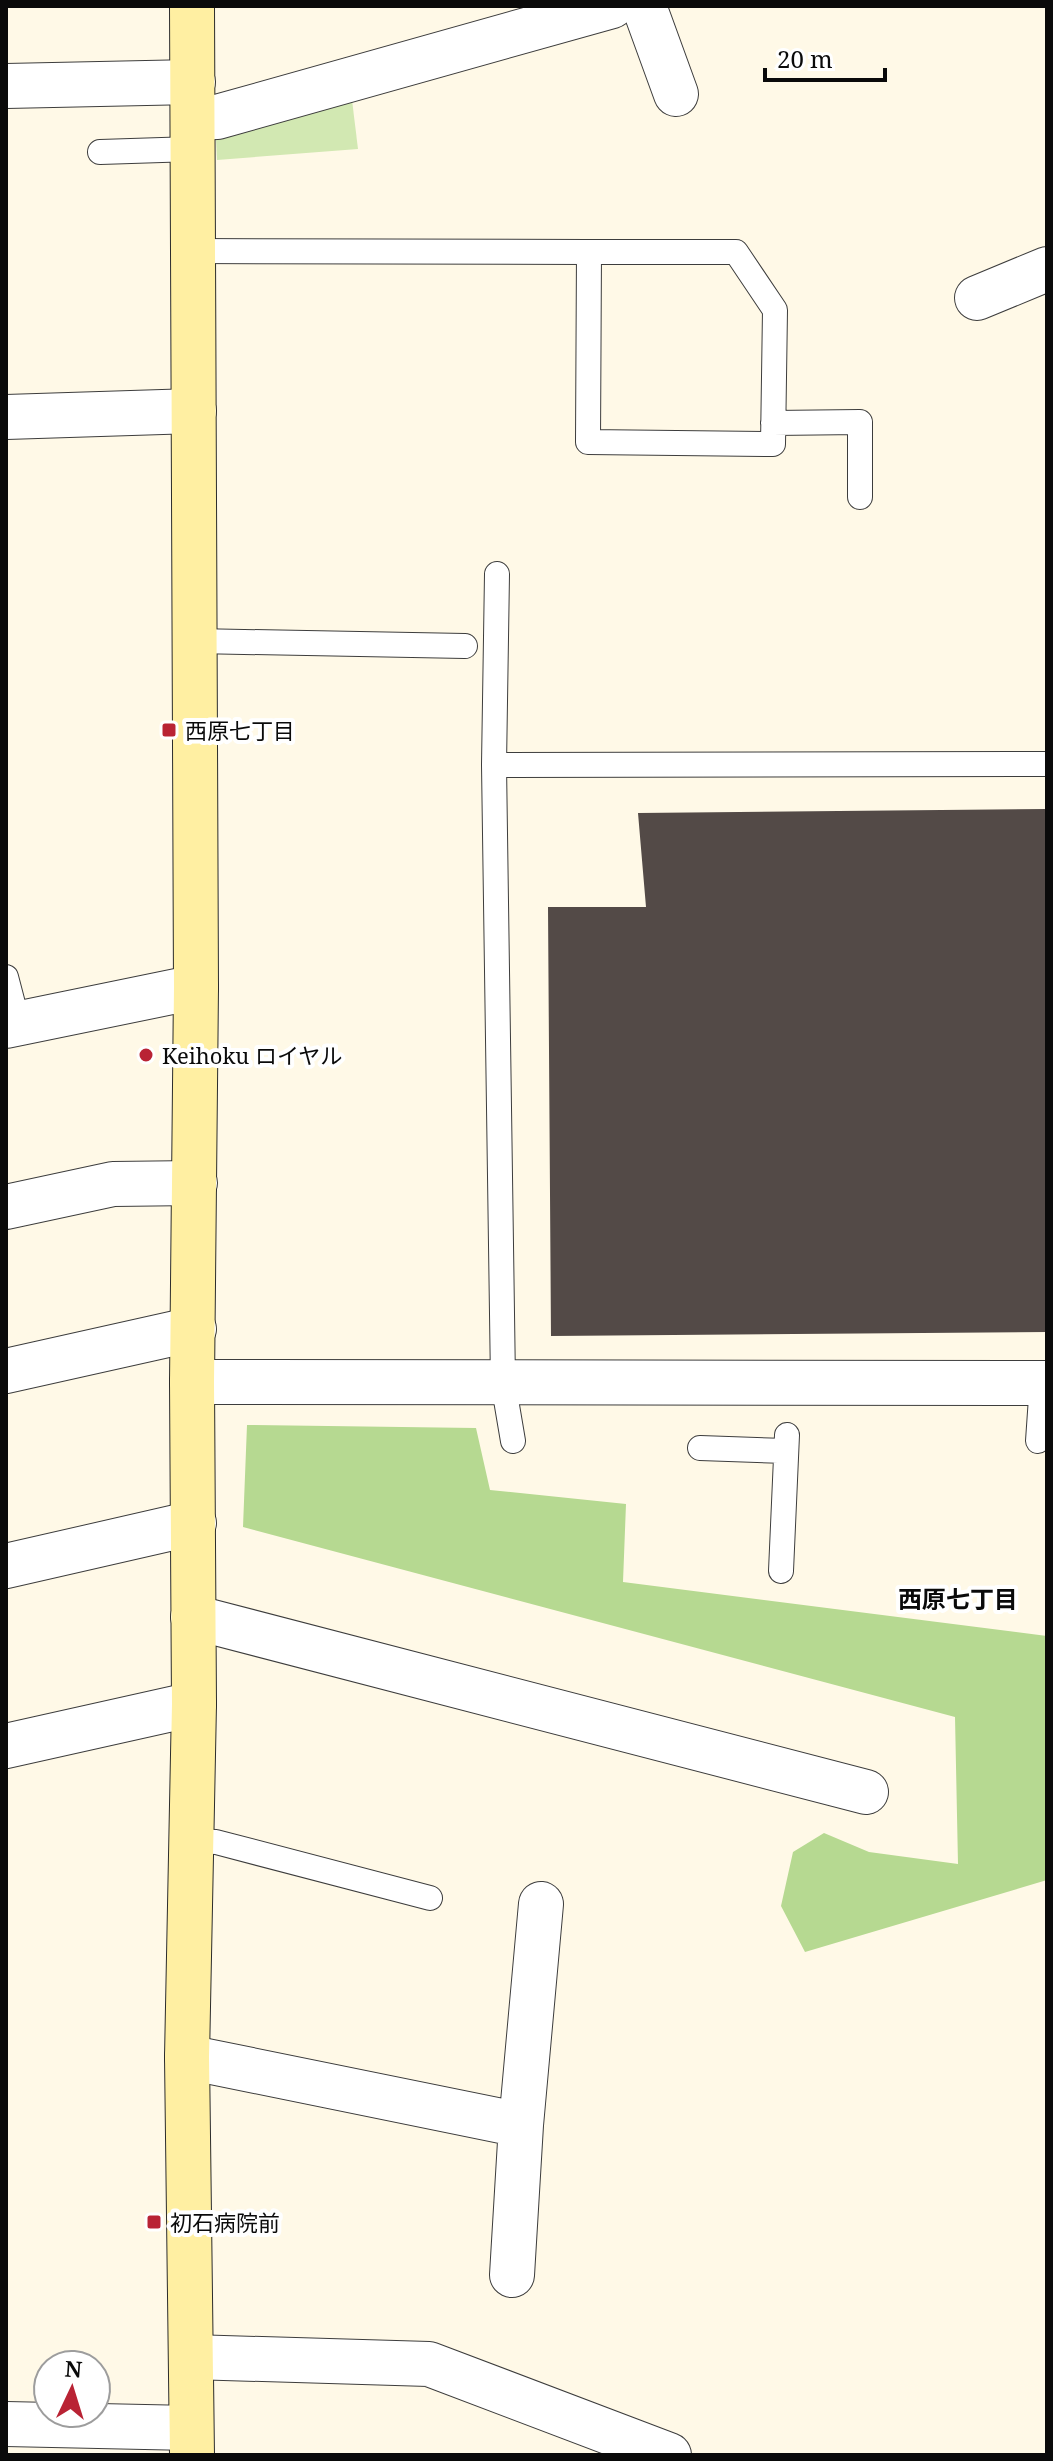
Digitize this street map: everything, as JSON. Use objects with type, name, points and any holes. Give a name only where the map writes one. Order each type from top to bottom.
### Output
[{"type":"street","points":[[6,2424],[191,2442],[187,2057],[194,1704],[192,1382],[196,987],[192,6]]},
{"type":"street","points":[[6,86],[193,116],[217,117],[612,6]]},
{"type":"street","points":[[644,6],[676,94]]},
{"type":"street","points":[[977,298],[1047,269]]},
{"type":"street","points":[[6,417],[194,411]]},
{"type":"street","points":[[12,1024],[196,987]]},
{"type":"street","points":[[6,1207],[113,1184],[195,1183]]},
{"type":"street","points":[[6,1371],[194,1329]]},
{"type":"street","points":[[192,1382],[1045,1383]]},
{"type":"street","points":[[6,1566],[194,1523]]},
{"type":"street","points":[[193,1617],[866,1792]]},
{"type":"street","points":[[6,1746],[194,1704]]},
{"type":"street","points":[[512,2275],[521,2125],[541,1904]]},
{"type":"street","points":[[187,2057],[521,2125]]},
{"type":"street","points":[[191,2357],[429,2364],[669,2455]]},
{"type":"lane","points":[[100,152],[193,116]]},
{"type":"lane","points":[[193,251],[736,252],[775,310],[773,444],[588,442],[589,252]]},
{"type":"lane","points":[[773,423],[860,422],[860,497]]},
{"type":"lane","points":[[497,574],[494,765],[503,1382],[513,1441]]},
{"type":"lane","points":[[195,641],[465,646]]},
{"type":"lane","points":[[494,765],[1047,764]]},
{"type":"lane","points":[[6,977],[12,1024]]},
{"type":"lane","points":[[1038,1441],[1045,1383]]},
{"type":"lane","points":[[700,1448],[786,1443],[781,1571]]},
{"type":"lane","points":[[192,1841],[216,1842],[430,1898]]},
{"type":"green space","points":[[352,100],[358,149],[217,160],[216,139]]},
{"type":"green space","points":[[247,1425],[476,1428],[490,1490],[626,1504],[623,1582],[1047,1636],[1047,1880],[805,1952],[781,1906],[793,1852],[824,1833],[869,1852],[958,1864],[955,1717],[243,1527]]},
{"type":"building","points":[[1047,809],[1047,1332],[551,1336],[548,907],[646,907],[638,813]]},
{"type":"place","name":"西原七丁目","points":[[169,730]]},
{"type":"place","name":"Keihoku ロイヤル","points":[[146,1055]]},
{"type":"place","name":"初石病院前","points":[[154,2222]]},
{"type":"district","name":"西原七丁目","points":[[958,1598]]}]
